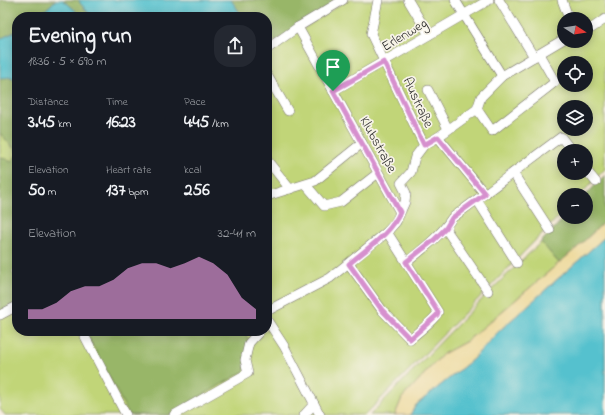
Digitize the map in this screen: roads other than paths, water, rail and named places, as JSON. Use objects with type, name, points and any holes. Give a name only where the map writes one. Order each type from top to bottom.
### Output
[{"type":"street","points":[[272,46],[298,27],[343,0]]},
{"type":"street","name":"Austraße","points":[[272,309],[330,278],[349,264],[387,232],[396,222],[405,202],[406,193],[401,183],[411,172],[415,157],[424,145],[371,34],[378,0]]},
{"type":"street","points":[[408,0],[429,35]]},
{"type":"street","points":[[455,0],[502,76]]},
{"type":"street","name":"Erlenweg","points":[[333,91],[489,0]]},
{"type":"street","points":[[477,110],[492,131],[555,82],[499,0]]},
{"type":"street","points":[[562,0],[566,12]]},
{"type":"street","points":[[593,27],[605,19]]},
{"type":"street","name":"Klubstraße","points":[[298,27],[400,212]]},
{"type":"street","points":[[424,145],[477,110],[481,97],[502,76],[557,43]]},
{"type":"street","points":[[272,84],[288,111]]},
{"type":"street","points":[[428,90],[448,129]]},
{"type":"street","points":[[438,137],[485,194]]},
{"type":"street","points":[[406,262],[434,240],[446,228],[452,218],[561,137],[566,144]]},
{"type":"street","points":[[272,194],[315,182],[362,143]]},
{"type":"street","points":[[272,166],[290,189]]},
{"type":"street","points":[[306,185],[324,206],[341,202],[378,173]]},
{"type":"street","points":[[513,173],[550,230]]},
{"type":"street","points":[[593,178],[596,182]]},
{"type":"street","points":[[477,200],[517,263]]},
{"type":"street","points":[[446,228],[488,291]]},
{"type":"street","points":[[349,264],[382,310],[410,339],[437,315],[438,312],[387,232]]},
{"type":"street","points":[[0,315],[12,309]]},
{"type":"street","points":[[272,328],[284,346],[320,415]]},
{"type":"street","points":[[85,336],[126,415]]},
{"type":"street","points":[[174,415],[248,373],[245,360],[249,343],[255,336]]},
{"type":"street","points":[[304,415],[314,404]]},
{"type":"water","points":[[56,0],[63,0],[76,12],[43,12]]},
{"type":"water","points":[[79,0],[231,0],[239,12],[88,12]]},
{"type":"water","points":[[12,33],[12,77],[0,78],[0,39]]},
{"type":"water","points":[[605,237],[605,415],[410,415],[416,405],[472,360],[498,332]]}]
